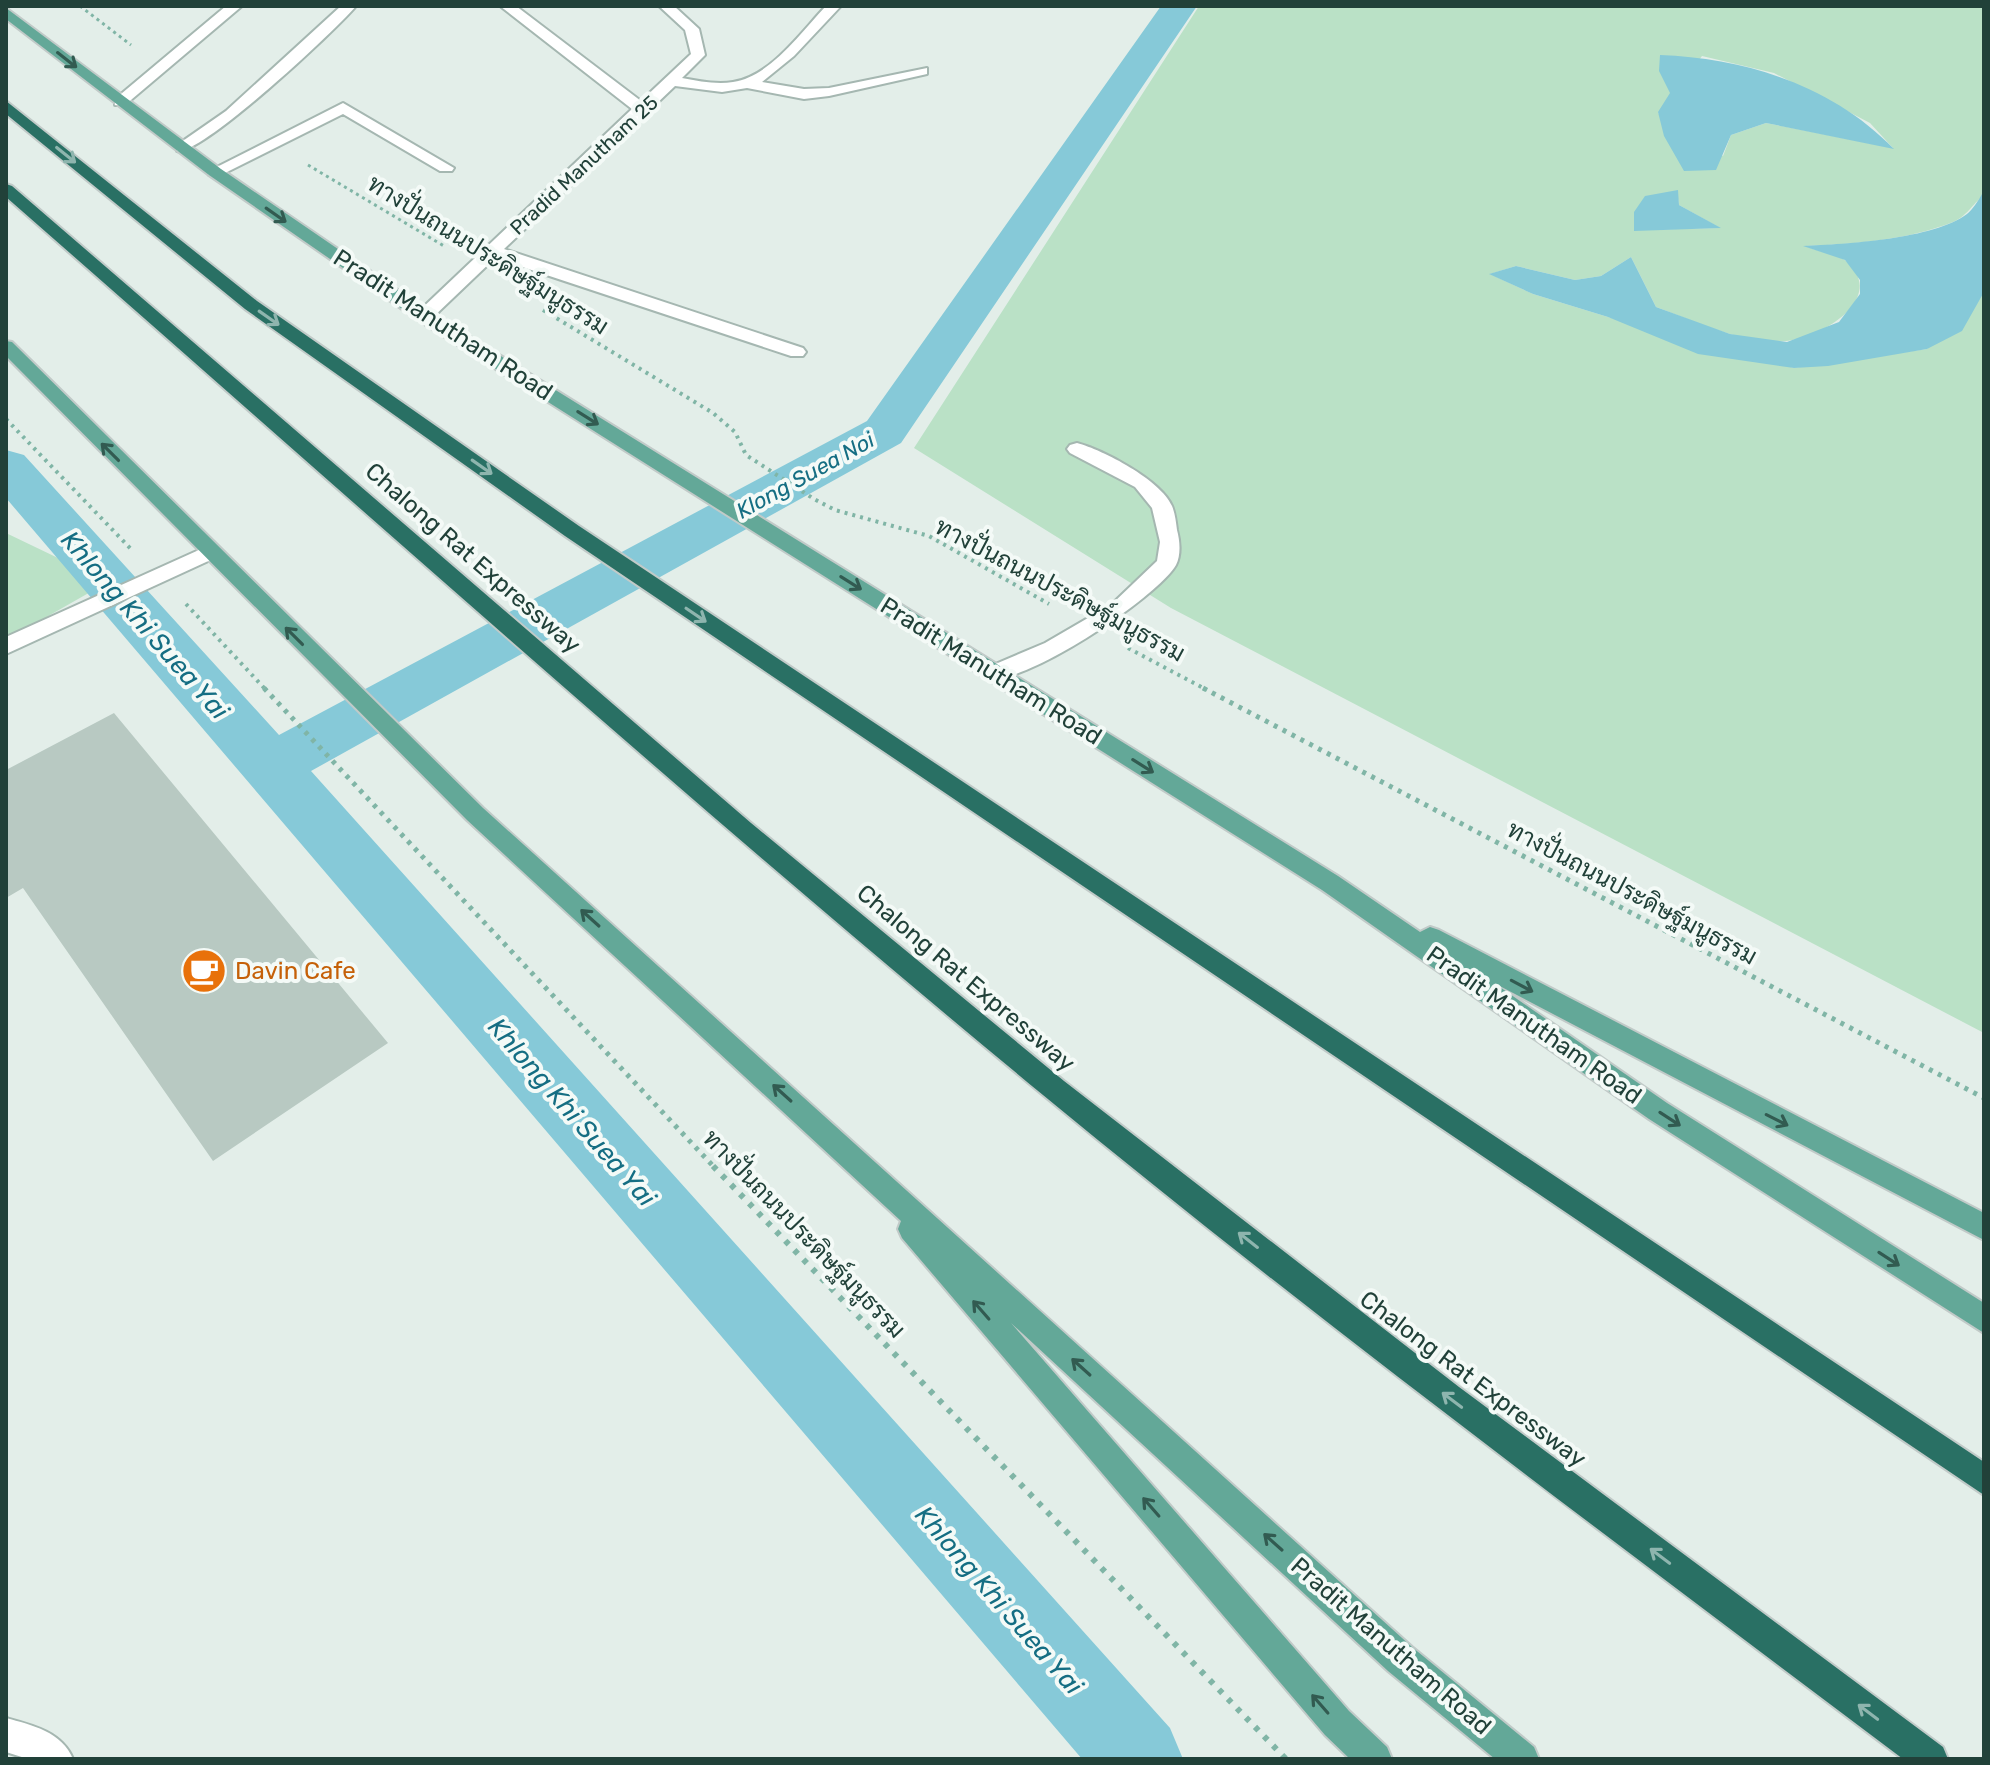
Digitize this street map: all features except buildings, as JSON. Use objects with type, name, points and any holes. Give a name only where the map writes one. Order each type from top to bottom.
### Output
[{"type":"highway","points":[[6,106],[251,305],[559,522],[1984,1480]]},
{"type":"highway","name":"Chalong Rat Expressway","points":[[6,189],[743,829],[1055,1089],[1448,1397],[1931,1759]]},
{"type":"main road","name":"Pradit Manutham Road","points":[[6,12],[215,172],[424,316],[1330,883],[1658,1111],[1984,1319]]},
{"type":"main road","name":"Pradit Manutham Road","points":[[6,346],[475,814],[1400,1659],[1522,1759]]},
{"type":"main road","points":[[1330,883],[1653,1056],[1984,1227]]},
{"type":"main road","points":[[840,1145],[1337,1723],[1375,1759]]},
{"type":"street","points":[[120,102],[235,6]]},
{"type":"street","points":[[183,148],[231,114],[349,6]]},
{"type":"street","points":[[507,6],[642,109]]},
{"type":"street","name":"Pradid Manutham 25","points":[[424,316],[698,55],[692,29],[666,6]]},
{"type":"street","points":[[749,84],[763,75],[834,6]]},
{"type":"street","points":[[674,81],[723,88],[749,84],[804,94],[829,92],[922,71]]},
{"type":"street","points":[[215,172],[343,108],[446,168]]},
{"type":"street","points":[[492,251],[797,352]]},
{"type":"street","points":[[994,673],[1053,648],[1119,609],[1167,563],[1170,542],[1162,506],[1142,483],[1077,449]]},
{"type":"street","points":[[6,646],[210,552]]},
{"type":"street","points":[[6,1735],[33,1742],[56,1759]]},
{"type":"path","points":[[80,6],[163,69]]},
{"type":"path","name":"ทางปั่นถนนประดิษฐ์มนูธรรม","points":[[272,143],[476,266]]},
{"type":"path","name":"ทางปั่นถนนประดิษฐ์มนูธรรม","points":[[542,310],[713,413],[735,432],[746,455],[835,510],[929,536],[1089,627],[1984,1098]]},
{"type":"path","name":"ทางปั่นถนนประดิษฐ์มนูธรรม","points":[[303,728],[749,1204],[1286,1759]]},
{"type":"green space","points":[[1199,6],[1984,6],[1984,196],[1958,219],[1936,228],[1881,240],[1806,246],[1842,258],[1857,275],[1860,289],[1855,302],[1831,325],[1800,339],[1786,341],[1753,339],[1720,331],[1656,307],[1631,257],[1601,276],[1575,280],[1516,266],[1490,274],[1533,294],[1794,368],[1927,349],[1984,292],[1984,1033],[1171,608],[914,448]],"holes":[[[1702,56],[1774,73],[1870,123],[1893,148],[1766,123],[1731,135],[1723,156],[1658,113]],[[1677,191],[1679,205],[1720,228],[1634,230]]]},
{"type":"green space","points":[[6,533],[108,582],[6,640]]},
{"type":"water","points":[[1660,55],[1692,57],[1756,69],[1816,92],[1870,127],[1894,149],[1766,123],[1731,135],[1716,170],[1684,171],[1664,136],[1658,112],[1670,93],[1659,71]]},
{"type":"water","points":[[1678,190],[1679,205],[1721,228],[1634,231],[1634,212],[1645,196]]},
{"type":"water","points":[[1982,194],[1984,292],[1962,331],[1927,349],[1828,366],[1794,368],[1698,354],[1608,317],[1533,294],[1489,274],[1516,266],[1575,280],[1601,276],[1631,257],[1656,307],[1730,334],[1787,342],[1839,322],[1860,294],[1860,280],[1845,260],[1803,246],[1889,239],[1934,229],[1967,214]]},
{"type":"waterway","name":"Klong Suea Noi","points":[[272,766],[884,432],[1179,6]]},
{"type":"waterway","name":"Khlong Khi Suea Yai","points":[[6,466],[272,766]]},
{"type":"waterway","name":"Khlong Khi Suea Yai","points":[[272,766],[1139,1759]]},
{"type":"place","name":"Davin Cafe","points":[[204,971]]}]
